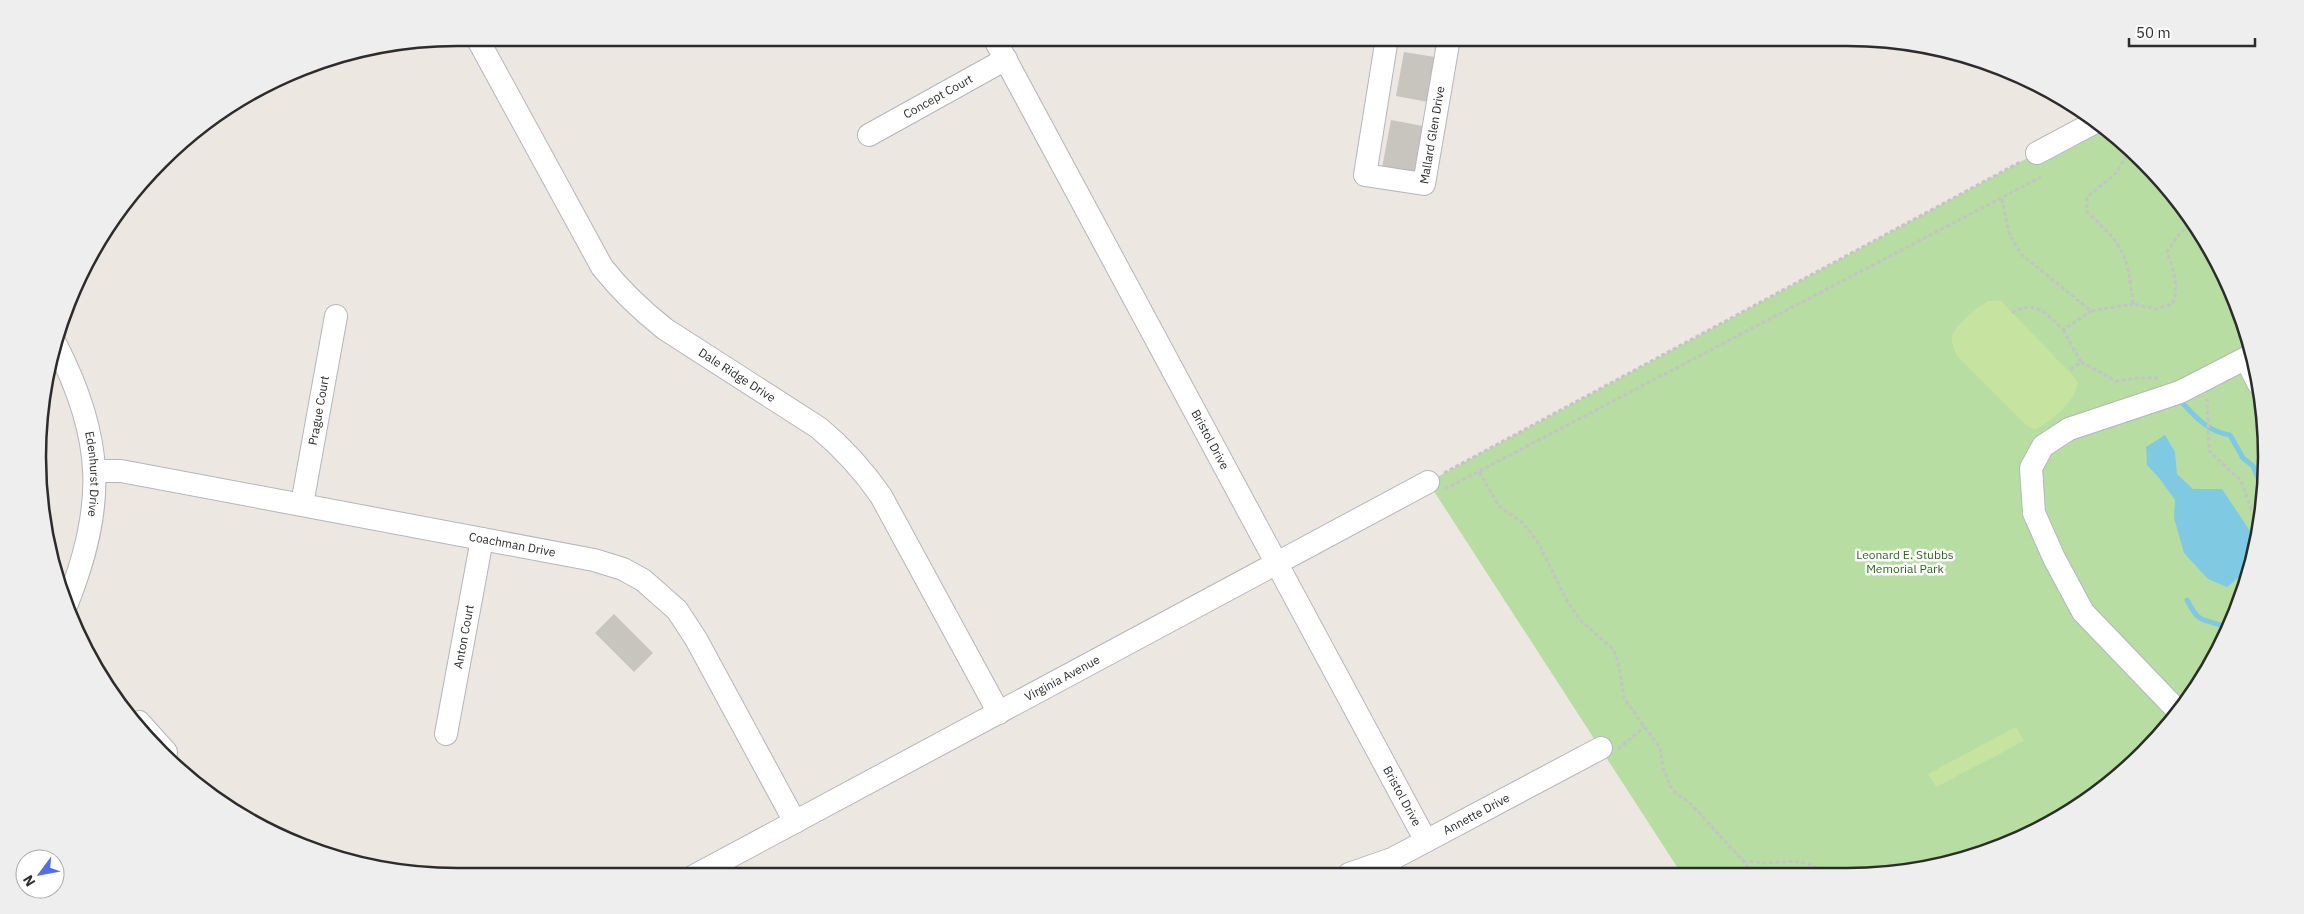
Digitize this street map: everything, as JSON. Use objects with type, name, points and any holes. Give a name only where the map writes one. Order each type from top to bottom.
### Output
[{"type":"street","name":"Dale Ridge Drive","points":[[481,46],[602,267],[619,288],[642,311],[665,329],[819,428],[838,443],[862,470],[881,496],[999,713]]},
{"type":"street","name":"Bristol Drive","points":[[999,46],[1426,841]]},
{"type":"street","name":"Mallard Glen Drive","points":[[1386,46],[1365,175],[1424,184],[1448,46]]},
{"type":"street","name":"Concept Court","points":[[869,135],[1006,59]]},
{"type":"street","points":[[2037,153],[2089,125]]},
{"type":"street","name":"Prague Court","points":[[302,504],[306,470],[336,316]]},
{"type":"street","name":"Edenhurst Drive","points":[[60,352],[72,376],[84,409],[94,471],[95,494],[91,533],[82,568],[71,595]]},
{"type":"street","points":[[2174,706],[2083,612],[2054,558],[2034,512],[2030,468],[2043,446],[2069,429],[2180,392],[2246,359]]},
{"type":"street","name":"Coachman Drive","points":[[94,471],[121,470],[594,560],[623,570],[643,580],[677,610],[696,639],[795,822]]},
{"type":"street","name":"Virginia Avenue","points":[[709,868],[1276,563],[1436,486]]},
{"type":"street","name":"Anton Court","points":[[446,734],[482,539]]},
{"type":"street","name":"Annette Drive","points":[[1366,868],[1392,859],[1601,748]]},
{"type":"path","points":[[1436,486],[2037,153]]},
{"type":"path","points":[[2126,156],[2116,173],[2087,197],[2087,212],[2112,234],[2121,247],[2130,274],[2133,304]]},
{"type":"path","points":[[1436,486],[1479,472],[2041,177]]},
{"type":"path","points":[[2002,199],[2009,233],[2020,254],[2092,311]]},
{"type":"path","points":[[2063,330],[2092,311],[2133,304],[2156,309],[2172,304],[2175,296],[2175,276],[2167,252],[2180,233],[2187,226]]},
{"type":"path","points":[[2012,313],[2023,308],[2033,307],[2044,310],[2063,330],[2080,362],[2116,381],[2138,378],[2168,379]]},
{"type":"path","points":[[2069,371],[2080,362]]},
{"type":"path","points":[[2204,380],[2209,451],[2241,482],[2254,512]]},
{"type":"path","points":[[1479,472],[1499,506],[1523,523],[1539,544],[1567,601],[1580,620],[1613,649],[1618,661],[1624,698],[1660,748],[1663,768],[1672,790],[1691,804],[1749,868]]},
{"type":"path","points":[[1601,748],[1608,755],[1623,747],[1644,727]]},
{"type":"path","points":[[1743,860],[1766,863],[1806,862],[1818,868]]},
{"type":"green space","name":"Leonard E. Stubbs Memorial Park","points":[[2093,128],[2097,131],[2118,148],[2156,186],[2189,229],[2215,275],[2236,325],[2250,377],[2254,403],[2258,457],[2257,484],[2250,537],[2244,563],[2236,589],[2215,639],[2189,685],[2173,707],[2156,728],[2118,766],[2075,799],[2029,825],[2004,836],[1953,854],[1927,860],[1874,867],[1678,868],[1428,482],[2028,158]]},
{"type":"green space","points":[[1988,301],[2001,301],[2078,383],[2072,397],[2061,411],[2048,422],[2034,430],[2025,424],[1957,356],[1954,348],[1952,336],[1955,329]]},
{"type":"green space","points":[[2016,727],[2024,741],[1936,787],[1928,774]]},
{"type":"water","points":[[2165,435],[2175,452],[2177,474],[2193,489],[2222,489],[2251,532],[2240,576],[2227,587],[2208,579],[2184,553],[2174,518],[2175,500],[2147,465],[2146,447]]},
{"type":"building","points":[[1404,52],[1435,57],[1428,102],[1396,96]]},
{"type":"building","points":[[1391,120],[1423,126],[1415,174],[1382,168]]},
{"type":"building","points":[[614,614],[653,653],[634,672],[595,633]]},
{"type":"waterway","points":[[2179,399],[2195,417],[2208,427],[2230,435],[2243,458],[2253,466],[2257,476]]},
{"type":"waterway","points":[[2187,600],[2198,617],[2221,626]]}]
